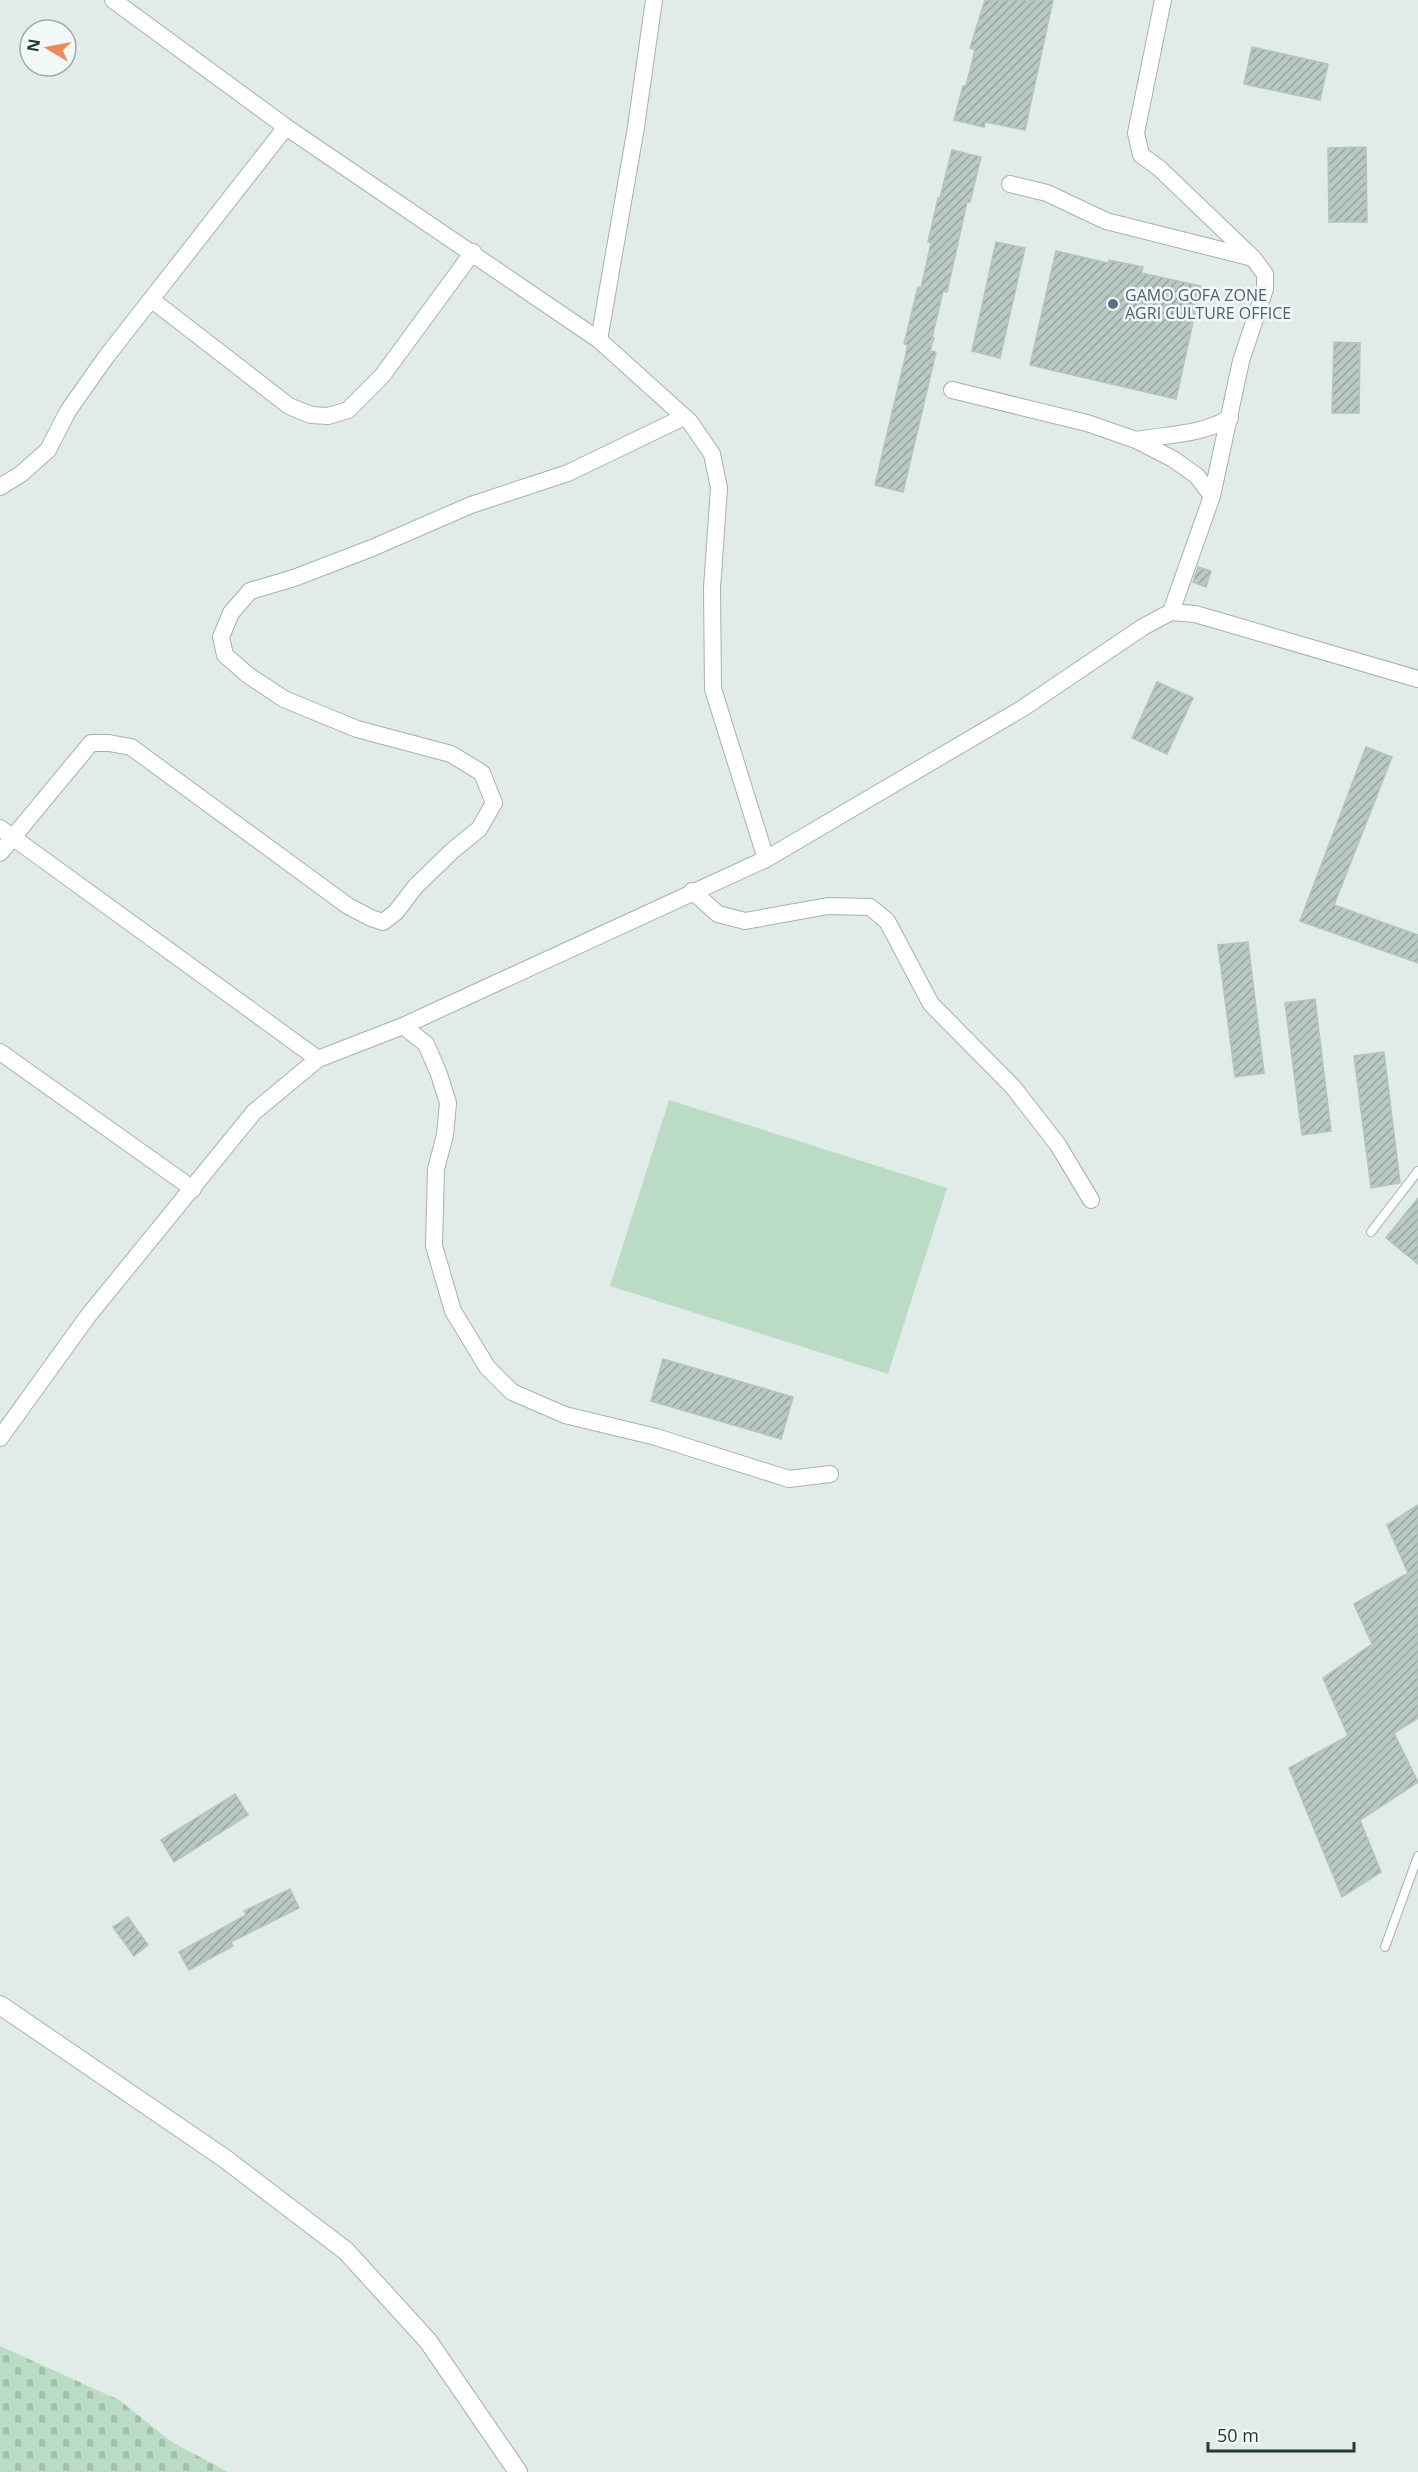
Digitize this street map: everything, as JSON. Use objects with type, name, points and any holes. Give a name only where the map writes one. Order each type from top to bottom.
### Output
[{"type":"street","points":[[113,0],[286,127],[473,252],[599,340],[684,417],[712,453],[719,488],[712,588],[713,689],[766,859]]},
{"type":"street","points":[[599,340],[634,138],[654,0]]},
{"type":"street","points":[[1163,0],[1136,133],[1141,155],[1159,168],[1253,258],[1265,274],[1265,289],[1241,362],[1212,496],[1171,612]]},
{"type":"street","points":[[0,487],[21,474],[48,450],[68,411],[286,127]]},
{"type":"street","points":[[1010,184],[1047,193],[1106,221],[1253,258]]},
{"type":"street","points":[[152,300],[289,406],[310,415],[328,416],[348,410],[382,376],[473,252]]},
{"type":"street","points":[[952,390],[1087,423],[1136,440],[1189,470],[1197,476],[1212,496]]},
{"type":"street","points":[[0,853],[6,833],[91,743],[109,743],[131,747],[348,906],[383,922],[396,912],[415,887],[452,851],[479,829],[494,804],[482,773],[452,754],[357,729],[275,693],[248,675],[225,655],[221,637],[231,613],[250,591],[294,578],[372,548],[471,505],[568,473],[684,417]]},
{"type":"street","points":[[1136,440],[1197,433],[1213,428],[1230,418]]},
{"type":"street","points":[[0,1438],[88,1316],[254,1112],[318,1059],[403,1026],[692,891],[766,859],[1023,708],[1143,627],[1171,612],[1195,614],[1418,679]]},
{"type":"street","points":[[6,833],[318,1059]]},
{"type":"street","points":[[692,891],[718,914],[745,921],[828,906],[870,907],[887,921],[931,1004],[1013,1087],[1058,1145],[1091,1200]]},
{"type":"street","points":[[403,1026],[426,1044],[448,1103],[445,1135],[436,1169],[434,1246],[453,1311],[487,1366],[504,1384],[512,1392],[565,1415],[656,1437],[789,1479],[830,1474]]},
{"type":"street","points":[[0,1052],[193,1189]]},
{"type":"street","points":[[0,2005],[224,2158],[346,2251],[428,2341],[518,2472]]},
{"type":"lane","points":[[1371,1232],[1418,1171]]},
{"type":"lane","points":[[1385,1947],[1418,1856]]},
{"type":"green space","points":[[669,1100],[947,1188],[888,1374],[610,1286]]},
{"type":"green space","points":[[0,2346],[119,2400],[172,2442],[228,2472],[0,2472]]},
{"type":"building","points":[[985,0],[1053,0],[1025,130],[985,122],[984,127],[954,120],[963,86],[966,86],[975,50],[970,48]]},
{"type":"building","points":[[1252,47],[1328,64],[1320,100],[1244,84]]},
{"type":"building","points":[[1366,147],[1367,222],[1329,222],[1328,148]]},
{"type":"building","points":[[952,150],[981,157],[970,202],[967,202],[947,292],[943,291],[932,338],[934,338],[930,351],[936,352],[903,492],[875,485],[908,345],[904,344],[918,287],[921,288],[931,243],[928,242]]},
{"type":"building","points":[[996,242],[1025,248],[1000,358],[972,351]]},
{"type":"building","points":[[1056,251],[1108,263],[1109,260],[1143,267],[1141,273],[1201,286],[1176,399],[1030,365]]},
{"type":"building","points":[[1334,342],[1360,343],[1359,413],[1332,413]]},
{"type":"building","points":[[1198,567],[1211,571],[1206,587],[1193,582]]},
{"type":"building","points":[[1157,682],[1193,698],[1167,754],[1132,738]]},
{"type":"building","points":[[1366,747],[1392,757],[1334,905],[1418,935],[1418,963],[1300,921]]},
{"type":"building","points":[[1248,942],[1264,1073],[1235,1077],[1218,945]]},
{"type":"building","points":[[1315,999],[1331,1131],[1302,1135],[1285,1003]]},
{"type":"building","points":[[1384,1052],[1400,1183],[1371,1188],[1354,1056]]},
{"type":"building","points":[[1418,1198],[1418,1264],[1386,1238]]},
{"type":"building","points":[[663,1359],[793,1397],[781,1439],[651,1401]]},
{"type":"building","points":[[1418,1505],[1418,1718],[1394,1733],[1418,1782],[1360,1820],[1381,1872],[1342,1897],[1289,1768],[1348,1736],[1323,1678],[1372,1644],[1354,1604],[1408,1573],[1387,1525]]},
{"type":"building","points":[[235,1794],[248,1815],[174,1862],[161,1840]]},
{"type":"building","points":[[290,1889],[299,1908],[231,1942],[233,1946],[189,1970],[179,1952],[246,1915],[244,1911]]},
{"type":"building","points":[[128,1917],[148,1945],[134,1956],[113,1927]]},
{"type":"place","name":"GAMO GOFA ZONE AGRI CULTURE OFFICE","points":[[1113,304]]}]
